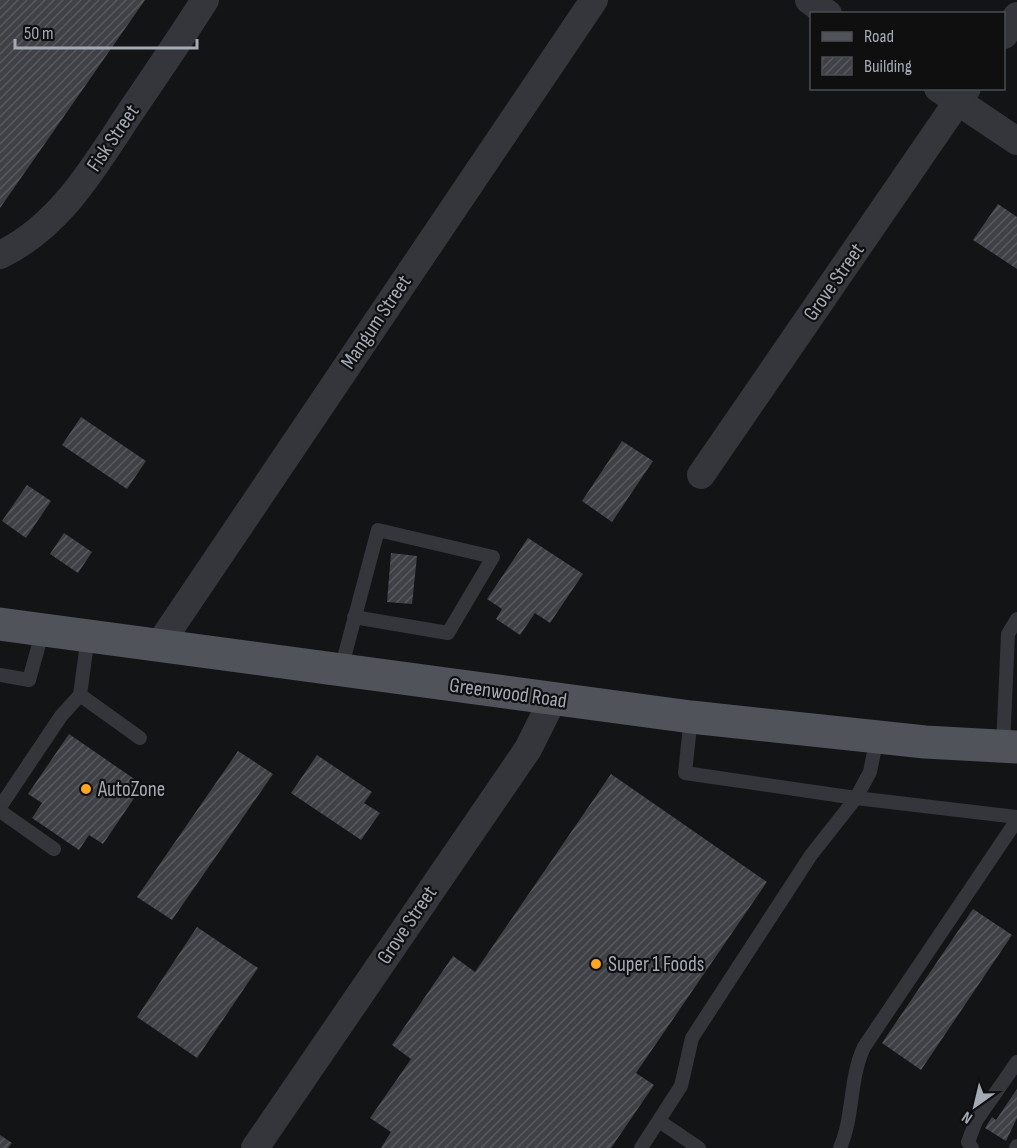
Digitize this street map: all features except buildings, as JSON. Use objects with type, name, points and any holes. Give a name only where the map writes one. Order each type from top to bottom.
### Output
[{"type":"main road","name":"Greenwood Road","points":[[0,624],[691,717],[877,737],[1010,747]]},
{"type":"street","name":"Fisk Street","points":[[0,255],[19,246],[42,228],[81,186],[205,0]]},
{"type":"street","name":"Mangum Street","points":[[159,645],[594,0]]},
{"type":"street","points":[[809,0],[825,12]]},
{"type":"street","points":[[1005,34],[1017,16]]},
{"type":"street","points":[[954,93],[1017,141]]},
{"type":"street","name":"Grove Street","points":[[701,475],[954,93]]},
{"type":"street","name":"Grove Street","points":[[255,1148],[528,749],[553,699]]},
{"type":"lane","points":[[341,669],[354,616],[378,530],[493,557],[448,633],[354,616]]},
{"type":"lane","points":[[1010,747],[1012,656],[1008,634],[1017,620]]},
{"type":"lane","points":[[0,675],[29,680],[43,630]]},
{"type":"lane","points":[[0,807],[61,716],[80,695],[88,636]]},
{"type":"lane","points":[[80,695],[140,738]]},
{"type":"lane","points":[[691,717],[685,773],[856,798],[1017,818],[864,1047],[855,1071],[844,1138],[840,1148]]},
{"type":"lane","points":[[641,1148],[684,1078],[692,1038],[811,855],[856,798],[870,772],[877,737]]},
{"type":"lane","points":[[0,812],[54,849]]},
{"type":"lane","points":[[972,1148],[968,1142],[976,1121],[1017,1062]]},
{"type":"lane","points":[[659,1121],[699,1148]]},
{"type":"place","name":"AutoZone","points":[[86,789]]},
{"type":"place","name":"Super 1 Foods","points":[[596,964]]}]
